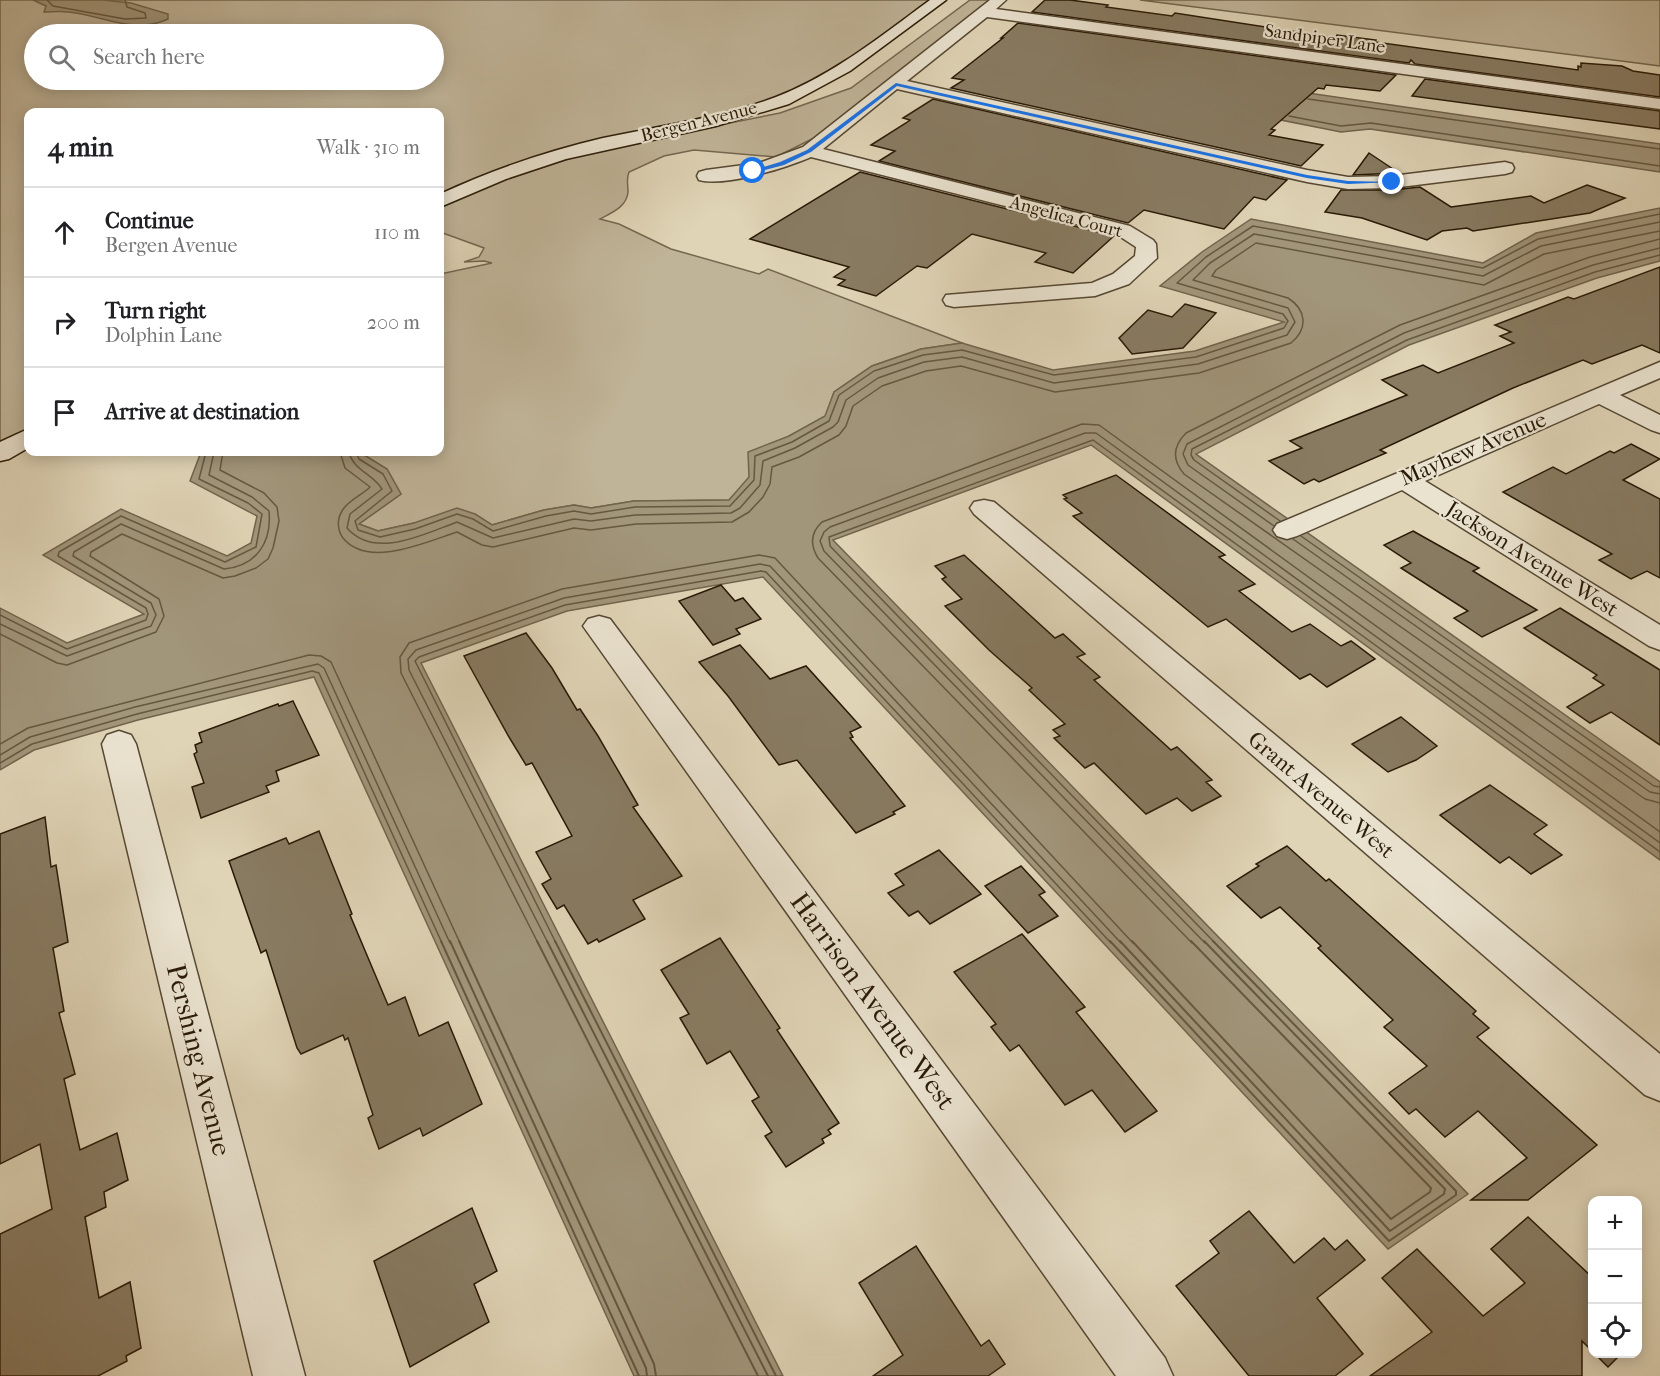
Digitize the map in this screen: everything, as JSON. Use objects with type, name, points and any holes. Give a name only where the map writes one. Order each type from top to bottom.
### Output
[{"type":"street","name":"Bergen Avenue","points":[[444,199],[504,172],[552,156],[726,118],[783,100],[845,69],[939,0]]},
{"type":"street","points":[[706,176],[753,171],[782,164],[809,151],[999,0]]},
{"type":"street","name":"Sandpiper Lane","points":[[985,12],[1660,104]]},
{"type":"street","points":[[896,84],[1307,176],[1348,183],[1392,182],[1505,168]]},
{"type":"street","name":"Angelica Court","points":[[809,151],[1124,230],[1146,244],[1146,258],[1121,279],[1095,289],[954,300]]},
{"type":"street","name":"Mayhew Avenue","points":[[1287,530],[1660,369]]},
{"type":"street","points":[[1600,395],[1660,425]]},
{"type":"street","points":[[0,453],[24,439]]},
{"type":"street","name":"Jackson Avenue West","points":[[1403,479],[1660,639]]},
{"type":"street","name":"Grant Avenue West","points":[[984,508],[1660,1081]]},
{"type":"street","name":"Harrison Avenue West","points":[[599,626],[1147,1376]]},
{"type":"street","name":"Pershing Avenue","points":[[118,744],[279,1376]]},
{"type":"shaded area","points":[[0,0],[939,0],[845,69],[783,101],[504,172],[444,199],[444,108],[24,108],[24,439],[0,453]]},
{"type":"shaded area","points":[[970,0],[991,0],[818,136],[776,157],[694,150],[664,156],[629,172],[625,202],[618,209],[600,219],[619,224],[671,249],[759,274],[768,269],[962,343],[921,349],[872,366],[834,392],[826,416],[789,436],[729,500],[634,501],[591,508],[574,505],[544,510],[492,525],[475,514],[378,531],[359,524],[401,494],[387,469],[365,456],[444,456],[444,273],[492,263],[464,262],[479,257],[484,248],[444,233],[444,203],[479,188],[584,154],[780,113],[851,88]]},
{"type":"shaded area","points":[[1140,0],[1660,0],[1660,66],[1637,63]]},
{"type":"water","points":[[33,0],[103,0],[131,3],[168,14],[168,19],[149,24],[124,24],[81,14],[44,12],[46,6]]},
{"type":"water","points":[[1040,54],[1660,144],[1660,172],[1370,129],[1341,132],[1024,69]]},
{"type":"water","points":[[1660,208],[1660,261],[1597,278],[1409,345],[1196,454],[1660,782],[1660,860],[1091,445],[833,540],[1468,1194],[1388,1249],[763,577],[567,611],[421,663],[783,1376],[634,1376],[314,677],[138,720],[34,750],[0,770],[0,608],[67,643],[144,614],[43,555],[121,509],[227,556],[251,543],[257,516],[190,481],[199,456],[366,456],[387,469],[401,494],[359,524],[378,531],[414,523],[457,508],[475,514],[492,525],[544,510],[574,505],[591,508],[634,501],[729,500],[749,477],[748,452],[789,436],[825,416],[834,392],[872,366],[921,349],[962,343],[1053,370],[1195,351],[1284,322],[1160,286],[1202,252],[1251,219],[1483,263],[1536,233]]},
{"type":"building","points":[[1045,0],[1070,0],[1172,16],[1175,13],[1336,38],[1337,35],[1376,40],[1375,42],[1578,70],[1581,63],[1622,66],[1633,71],[1660,75],[1660,97],[1415,64],[1411,60],[1409,63],[1032,12]]},
{"type":"building","points":[[1018,23],[1396,75],[1380,91],[1326,85],[1324,89],[1318,88],[1271,129],[1275,130],[1269,135],[1323,145],[1301,166],[951,88],[964,80],[952,78],[1003,38],[1001,38]]},
{"type":"building","points":[[1425,79],[1660,111],[1660,129],[1412,96]]},
{"type":"building","points":[[933,99],[1287,180],[1266,200],[1254,197],[1224,229],[1144,210],[1128,223],[879,161],[895,151],[871,145],[906,123],[910,120],[903,118]]},
{"type":"building","points":[[1369,153],[1399,173],[1353,175]]},
{"type":"building","points":[[860,172],[1114,236],[1073,273],[1035,262],[1046,253],[972,234],[927,268],[917,266],[876,296],[838,285],[845,280],[834,277],[849,267],[750,239]]},
{"type":"building","points":[[1587,185],[1625,198],[1590,213],[1473,231],[1467,228],[1442,231],[1427,240],[1362,218],[1325,212],[1341,190],[1392,190],[1420,187],[1451,207],[1531,196],[1544,203]]},
{"type":"building","points":[[1660,267],[1660,353],[1642,345],[1592,364],[1583,360],[1513,388],[1380,450],[1386,453],[1319,482],[1314,479],[1304,484],[1269,461],[1302,448],[1290,441],[1407,395],[1382,380],[1423,365],[1438,373],[1514,343],[1500,336],[1511,332],[1495,325],[1568,297],[1574,299]]},
{"type":"building","points":[[1185,304],[1216,313],[1183,348],[1132,354],[1119,338],[1148,310],[1172,317]]},
{"type":"building","points":[[1631,444],[1660,459],[1623,480],[1660,499],[1660,578],[1647,571],[1631,579],[1599,560],[1612,554],[1503,492],[1553,467],[1566,474],[1610,451],[1614,453]]},
{"type":"building","points":[[1116,475],[1225,555],[1219,557],[1255,584],[1239,591],[1292,632],[1310,624],[1341,646],[1351,641],[1375,659],[1327,687],[1310,674],[1300,679],[1226,619],[1208,627],[1073,516],[1082,513],[1064,499],[1067,498],[1063,495]]},
{"type":"building","points":[[1413,531],[1479,568],[1473,571],[1537,610],[1482,637],[1454,618],[1468,611],[1401,568],[1411,563],[1384,545]]},
{"type":"building","points":[[964,555],[1055,638],[1063,634],[1085,654],[1077,657],[1100,677],[1094,680],[1171,750],[1177,747],[1212,780],[1206,782],[1221,796],[1192,811],[1177,798],[1146,814],[1094,763],[1085,768],[1054,738],[1060,736],[1053,730],[1065,724],[1029,690],[1032,688],[989,650],[945,606],[962,599],[942,579],[946,577],[935,566]]},
{"type":"building","points":[[721,585],[735,601],[743,598],[761,619],[736,629],[740,634],[713,645],[679,601]]},
{"type":"building","points":[[1560,608],[1660,670],[1660,745],[1611,712],[1590,723],[1567,707],[1604,685],[1593,678],[1597,675],[1524,628]]},
{"type":"building","points":[[526,633],[552,668],[577,710],[580,709],[598,736],[638,805],[633,807],[682,876],[633,900],[645,919],[599,942],[597,939],[588,944],[564,905],[557,909],[542,884],[551,879],[536,852],[572,836],[532,763],[526,765],[464,656]]},
{"type":"building","points":[[740,645],[770,679],[806,666],[861,727],[850,732],[853,737],[850,738],[905,806],[893,812],[895,814],[856,833],[797,760],[779,765],[728,696],[699,662]]},
{"type":"building","points":[[293,701],[319,755],[276,771],[279,781],[266,786],[269,792],[201,818],[192,787],[204,783],[194,754],[197,752],[195,745],[202,742],[199,733],[278,704],[279,706]]},
{"type":"building","points":[[1401,717],[1437,746],[1416,760],[1388,772],[1352,744]]},
{"type":"building","points":[[1490,785],[1547,825],[1534,834],[1562,855],[1531,874],[1509,857],[1500,863],[1440,815]]},
{"type":"building","points":[[45,817],[51,867],[56,865],[68,942],[53,948],[64,1011],[59,1013],[75,1074],[64,1079],[80,1150],[117,1133],[128,1180],[104,1192],[106,1207],[85,1217],[99,1298],[130,1282],[141,1348],[126,1356],[127,1361],[98,1376],[0,1376],[0,1234],[52,1209],[40,1144],[0,1164],[0,834]]},
{"type":"building","points":[[319,831],[352,914],[350,915],[388,1005],[405,997],[419,1036],[448,1022],[482,1104],[423,1136],[420,1128],[379,1149],[368,1118],[373,1115],[348,1038],[345,1040],[343,1035],[301,1054],[297,1048],[266,950],[261,953],[229,861],[286,838],[289,844]]},
{"type":"building","points":[[1287,846],[1326,881],[1329,879],[1476,1011],[1473,1014],[1489,1028],[1477,1037],[1597,1145],[1528,1200],[1471,1200],[1527,1158],[1478,1111],[1445,1137],[1416,1109],[1409,1114],[1389,1093],[1427,1066],[1384,1027],[1393,1020],[1318,948],[1321,946],[1280,907],[1261,918],[1227,886],[1259,866],[1256,864]]},
{"type":"building","points":[[939,850],[981,894],[930,924],[918,911],[909,916],[888,893],[904,885],[895,874]]},
{"type":"building","points":[[1021,866],[1045,892],[1039,895],[1058,916],[1028,933],[985,886]]},
{"type":"building","points":[[1022,934],[1085,1007],[1076,1012],[1157,1111],[1125,1132],[1092,1090],[1065,1105],[1019,1045],[1010,1051],[991,1027],[996,1024],[954,972]]},
{"type":"building","points":[[720,938],[780,1028],[777,1030],[839,1123],[828,1130],[831,1134],[822,1139],[824,1143],[786,1167],[765,1136],[772,1132],[752,1101],[759,1097],[732,1054],[730,1051],[707,1064],[680,1018],[689,1014],[661,970]]},
{"type":"building","points":[[472,1208],[497,1271],[474,1284],[489,1322],[410,1367],[374,1261]]},
{"type":"building","points":[[1249,1211],[1294,1263],[1324,1238],[1335,1250],[1347,1240],[1365,1260],[1317,1298],[1363,1354],[1335,1376],[1249,1376],[1176,1286],[1219,1253],[1210,1241]]},
{"type":"building","points":[[1528,1217],[1588,1273],[1588,1347],[1582,1341],[1582,1376],[1370,1376],[1432,1332],[1382,1278],[1417,1249],[1483,1316],[1525,1283],[1491,1249]]},
{"type":"building","points":[[916,1246],[981,1346],[989,1340],[1005,1364],[988,1376],[873,1376],[903,1355],[859,1283]]},
{"type":"building","points":[[1599,1358],[1617,1358],[1608,1367]]},
{"type":"route","points":[[753,171],[782,164],[809,151],[896,84],[1307,176],[1348,183],[1392,182]]}]
